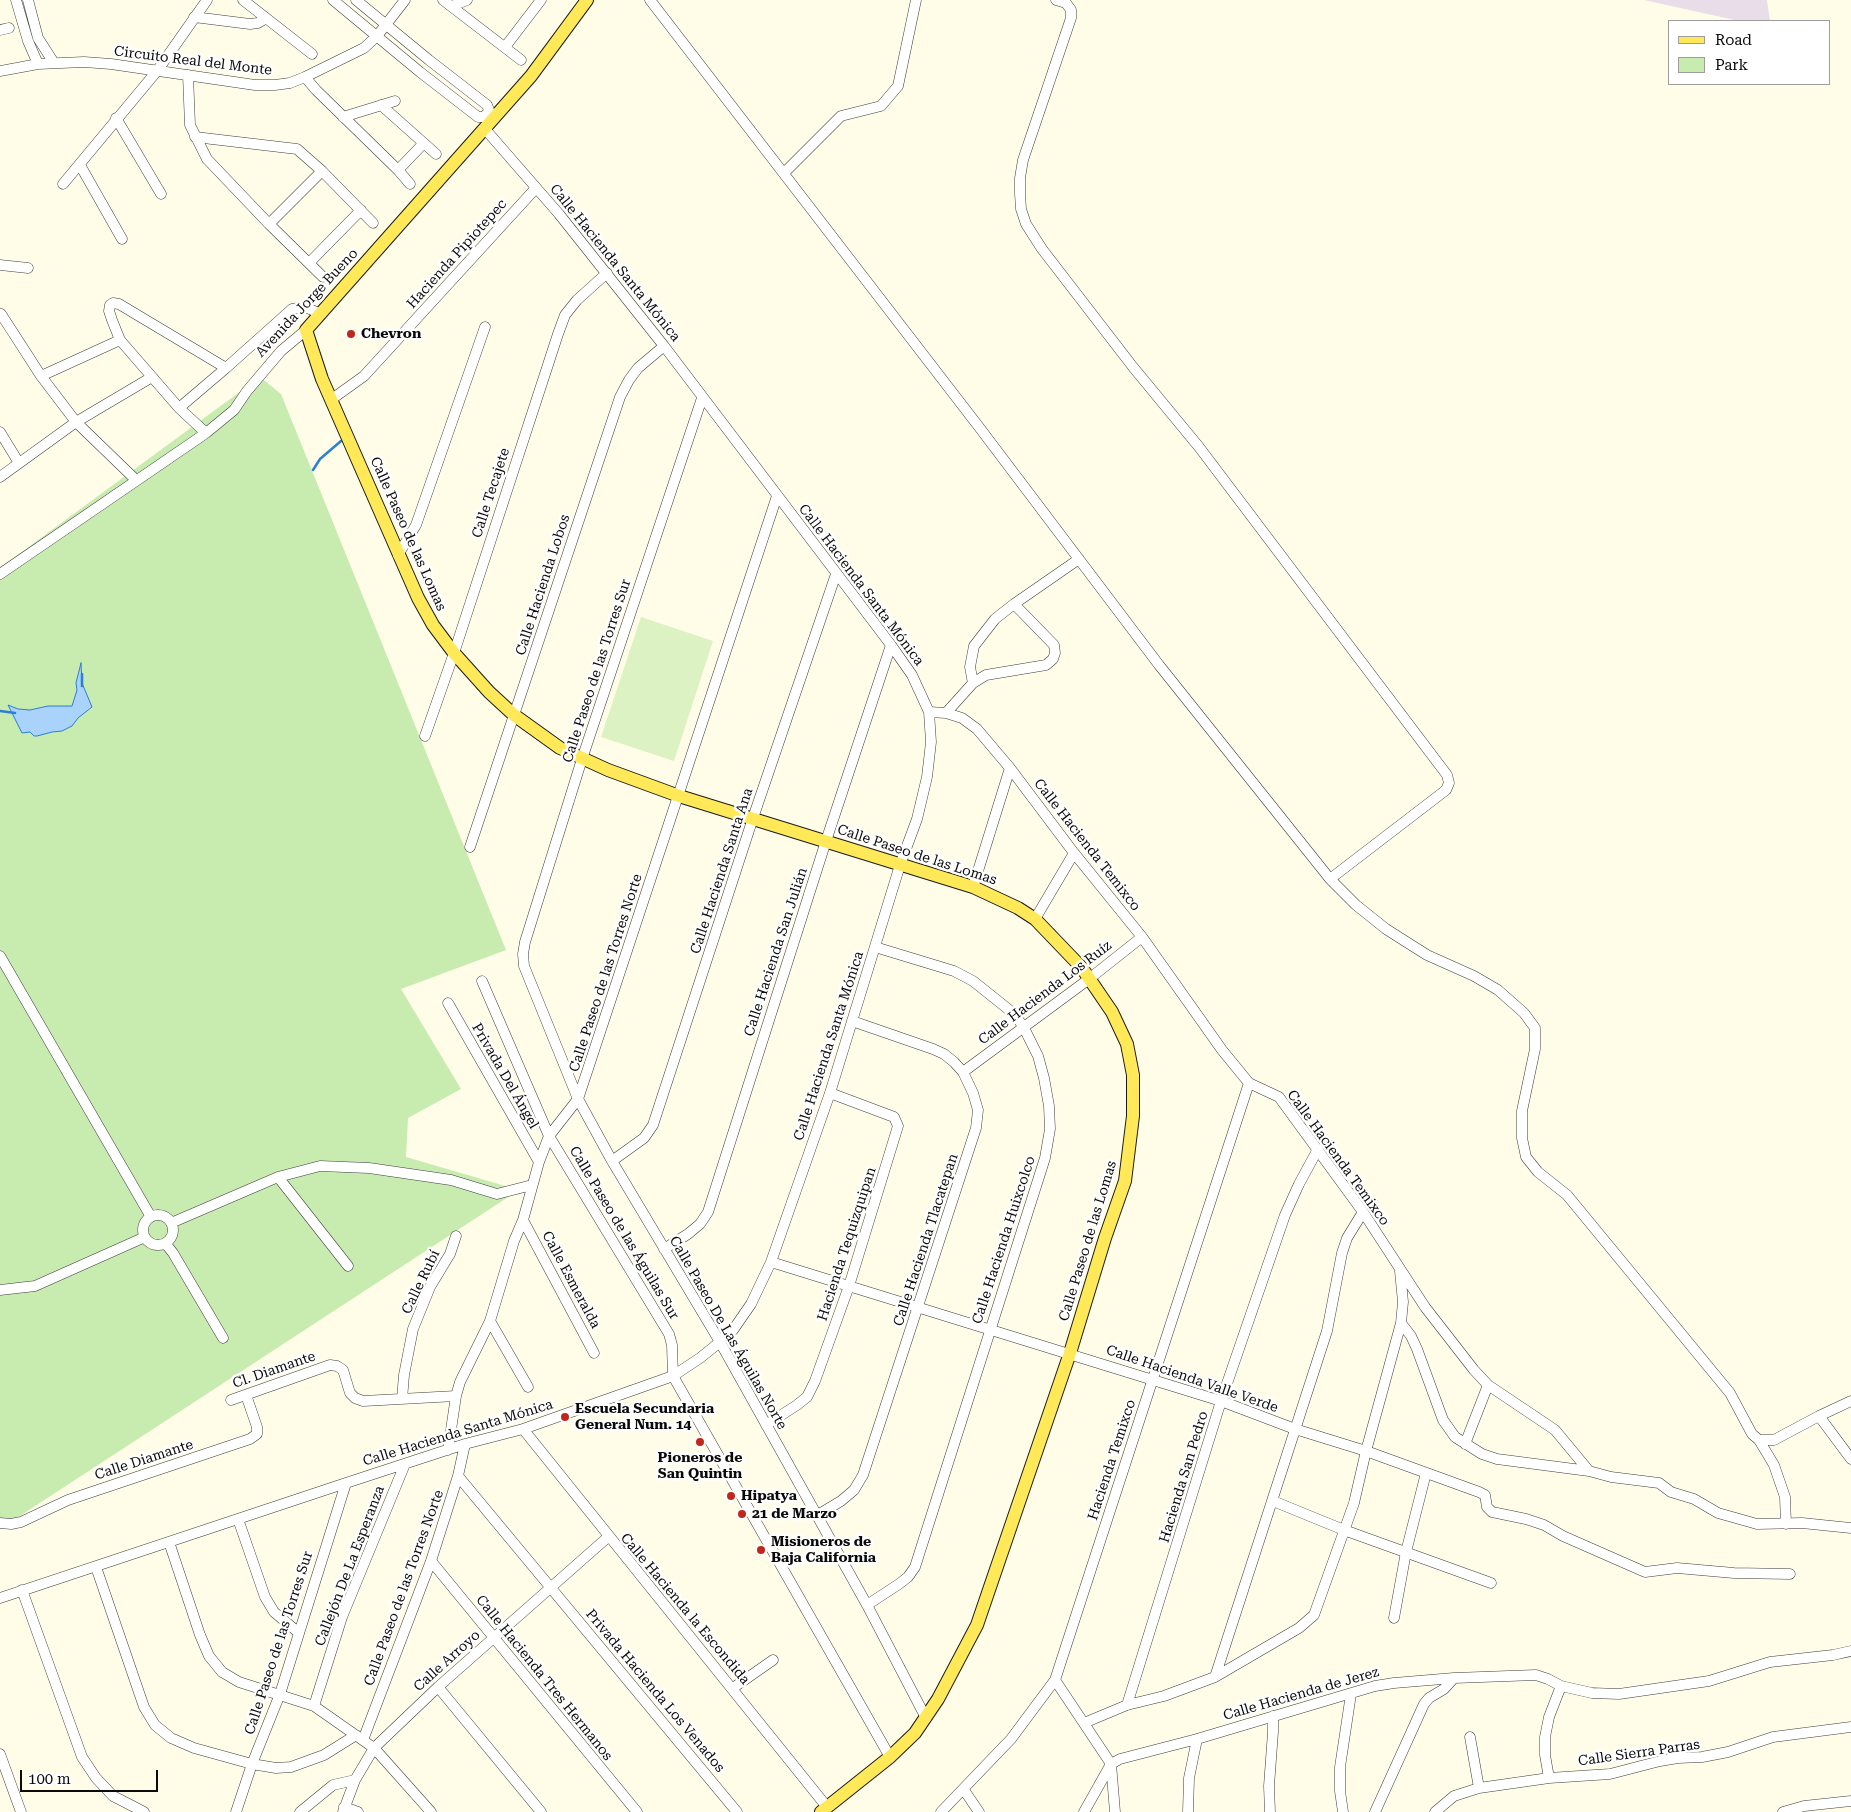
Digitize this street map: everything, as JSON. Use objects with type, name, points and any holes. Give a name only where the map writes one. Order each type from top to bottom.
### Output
[{"type":"main road","name":"Avenida Jorge Bueno","points":[[306,330],[319,313],[541,65],[587,0]]},
{"type":"main road","name":"Calle Paseo de las Lomas","points":[[306,330],[322,379],[418,598],[433,625],[454,653],[489,692],[514,715],[560,748],[582,759],[679,796],[972,887],[1018,908],[1035,919],[1082,968],[1112,1012],[1127,1044],[1133,1075],[1133,1116],[1125,1181],[1105,1238],[1070,1353],[977,1625],[955,1669],[926,1718],[902,1747],[824,1809]]},
{"type":"street","points":[[16,0],[28,41],[38,64]]},
{"type":"street","points":[[28,0],[38,38],[54,63]]},
{"type":"street","points":[[63,184],[157,71],[207,0]]},
{"type":"street","points":[[243,0],[312,54]]},
{"type":"street","points":[[333,0],[478,117],[483,117],[487,114],[489,110],[487,105],[356,0]]},
{"type":"street","name":"Circuito Real del Monte","points":[[0,72],[38,64],[84,62],[256,85],[290,83],[364,48],[405,0]]},
{"type":"street","points":[[447,3],[466,0]]},
{"type":"street","points":[[505,47],[541,0]]},
{"type":"street","points":[[650,0],[1159,665],[1330,879],[1356,905],[1386,929],[1427,956],[1474,976],[1498,990],[1524,1013],[1535,1028],[1535,1049],[1522,1111],[1522,1138],[1526,1157],[1538,1172],[1567,1195],[1730,1393],[1752,1434],[1759,1440],[1774,1465],[1785,1496],[1786,1524]]},
{"type":"street","points":[[784,173],[841,116],[881,106],[898,86],[916,0]]},
{"type":"street","points":[[1056,0],[1066,3],[1071,10],[1071,18],[1023,160],[1020,194],[1021,209],[1026,224],[1042,249],[1133,367],[1199,448],[1447,775],[1449,783],[1446,790],[1330,879]]},
{"type":"street","points":[[447,3],[521,60]]},
{"type":"street","points":[[194,17],[250,24],[258,24],[265,19]]},
{"type":"street","points":[[420,72],[429,60]]},
{"type":"street","points":[[188,75],[190,125],[207,158],[269,224],[323,277]]},
{"type":"street","points":[[305,77],[410,184]]},
{"type":"street","points":[[343,117],[394,101]]},
{"type":"street","points":[[381,105],[436,154]]},
{"type":"street","points":[[116,118],[161,194]]},
{"type":"street","name":"Calle Hacienda Santa Mónica","points":[[0,1598],[465,1444],[522,1429],[673,1376],[700,1358],[733,1330],[751,1304],[770,1262],[830,1093],[900,865],[917,819],[927,777],[931,742],[929,712],[912,675],[891,645],[664,346],[607,273],[485,129]]},
{"type":"street","points":[[195,137],[297,149],[322,171],[373,223]]},
{"type":"street","points":[[398,170],[423,144]]},
{"type":"street","points":[[80,165],[122,239]]},
{"type":"street","points":[[269,224],[322,171]]},
{"type":"street","name":"Hacienda Pipiotepec","points":[[332,399],[364,376],[536,188]]},
{"type":"street","points":[[309,263],[361,210]]},
{"type":"street","points":[[0,265],[28,268]]},
{"type":"street","name":"Calle Tecajete","points":[[425,736],[565,315],[577,300],[607,273]]},
{"type":"street","points":[[206,433],[179,408],[120,340],[109,311],[110,305],[113,303],[119,304],[226,368]]},
{"type":"street","points":[[179,408],[292,309],[305,306],[319,313]]},
{"type":"street","points":[[1,314],[41,376],[76,422],[136,480]]},
{"type":"street","points":[[398,555],[416,525],[485,328]]},
{"type":"street","name":"Avenida Jorge Bueno","points":[[0,574],[206,433],[234,410],[248,390],[281,351],[306,330]]},
{"type":"street","points":[[41,376],[120,340]]},
{"type":"street","name":"Calle Hacienda Lobos","points":[[470,847],[620,397],[638,368],[664,346]]},
{"type":"street","points":[[0,477],[76,422],[152,377]]},
{"type":"street","name":"Calle Paseo de las Torres Sur","points":[[523,954],[525,942],[582,759],[702,398]]},
{"type":"street","points":[[0,432],[19,463]]},
{"type":"street","name":"Calle Paseo de las Torres Norte","points":[[448,1450],[456,1396],[460,1382],[490,1321],[514,1241],[523,1220],[539,1162],[549,1136],[578,1099],[778,496]]},
{"type":"street","points":[[973,682],[970,667],[974,646],[995,619],[1079,559]]},
{"type":"street","name":"Calle Hacienda Santa Ana","points":[[612,1161],[644,1138],[653,1125],[753,818],[836,574]]},
{"type":"street","points":[[946,713],[973,682],[986,675],[1046,665],[1053,659],[1055,653],[1054,645],[1014,604]]},
{"type":"street","name":"Calle Hacienda San Julián","points":[[664,1249],[700,1224],[708,1212],[826,841],[891,645]]},
{"type":"street","name":"Calle Hacienda Temixco","points":[[929,712],[946,713],[962,718],[977,729],[1010,768],[1074,853],[1142,937],[1212,1038],[1249,1083],[1279,1097],[1364,1212],[1425,1307],[1488,1385],[1555,1430],[1590,1471]]},
{"type":"street","points":[[972,887],[1010,768]]},
{"type":"street","points":[[1035,919],[1074,853]]},
{"type":"street","name":"Calle Hacienda Los Ruíz","points":[[963,1072],[1089,979],[1142,937]]},
{"type":"street","name":"Calle Hacienda Huixcolco","points":[[867,1605],[904,1581],[915,1567],[1045,1158],[1050,1129],[1050,1106],[1038,1056],[1023,1026],[1012,1013],[973,981],[954,971],[875,947]]},
{"type":"street","name":"Calle Paseo De Las Águilas Norte","points":[[523,954],[524,966],[578,1099],[612,1161],[720,1342],[867,1605],[926,1718]]},
{"type":"street","points":[[0,956],[151,1217]]},
{"type":"street","name":"Calle Paseo de las Águilas Sur","points":[[482,981],[549,1136],[669,1334],[672,1345],[673,1376],[890,1757]]},
{"type":"street","name":"Privada Del Ángel","points":[[448,1003],[539,1162]]},
{"type":"street","name":"Calle Hacienda Tlacatepan","points":[[816,1516],[842,1501],[854,1490],[863,1475],[976,1128],[978,1110],[963,1072],[944,1054],[852,1021]]},
{"type":"street","name":"Hacienda Temixco","points":[[943,1811],[1011,1739],[1055,1680],[1249,1083]]},
{"type":"street","name":"Hacienda Tequizquipan","points":[[766,1425],[807,1397],[815,1381],[849,1286],[898,1126],[894,1116],[830,1093]]},
{"type":"street","name":"Hacienda San Pedro","points":[[1127,1704],[1222,1401],[1285,1215],[1298,1184],[1318,1149]]},
{"type":"street","points":[[171,1223],[278,1177],[320,1166],[369,1168],[451,1180],[497,1194],[532,1185]]},
{"type":"street","points":[[278,1177],[348,1266]]},
{"type":"street","points":[[1215,1678],[1327,1331],[1342,1253],[1347,1238],[1364,1212]]},
{"type":"street","points":[[160,1215],[171,1223],[171,1236],[165,1243],[152,1243],[145,1237],[143,1228],[151,1217],[160,1215]]},
{"type":"street","name":"Calle Esmeralda","points":[[523,1220],[594,1353]]},
{"type":"street","name":"Calle Rubí","points":[[402,1399],[404,1375],[413,1329],[430,1287],[450,1254],[456,1236]]},
{"type":"street","points":[[0,1290],[35,1286],[145,1237]]},
{"type":"street","points":[[165,1243],[173,1253],[223,1338]]},
{"type":"street","name":"Calle Hacienda Valle Verde","points":[[770,1262],[1222,1401],[1296,1429],[1366,1451],[1485,1495],[1487,1507],[1492,1512],[1544,1525],[1563,1536],[1645,1572],[1677,1568],[1734,1573],[1790,1574]]},
{"type":"street","points":[[1084,1723],[1127,1704],[1164,1696],[1215,1678],[1300,1628],[1314,1615],[1356,1494],[1401,1323],[1403,1302],[1400,1268]]},
{"type":"street","points":[[490,1321],[528,1387]]},
{"type":"street","points":[[1401,1323],[1411,1336],[1417,1349],[1443,1420],[1455,1437],[1482,1454],[1497,1459],[1590,1471],[1659,1483],[1671,1492],[1694,1500],[1718,1513],[1757,1524],[1802,1523],[1851,1528]]},
{"type":"street","name":"Cl. Diamante","points":[[231,1400],[330,1365],[337,1366],[343,1370],[350,1393],[355,1398],[363,1401],[456,1396]]},
{"type":"street","points":[[1465,1444],[1488,1385]]},
{"type":"street","name":"Calle Diamante","points":[[1,1523],[21,1522],[68,1500],[250,1439],[256,1434],[258,1427],[246,1395]]},
{"type":"street","points":[[1759,1440],[1774,1440],[1851,1401]]},
{"type":"street","points":[[1819,1416],[1849,1453]]},
{"type":"street","name":"Calle Hacienda la Escondida","points":[[522,1429],[608,1537],[733,1688],[824,1809]]},
{"type":"street","name":"Calle Paseo de las Torres Norte","points":[[359,1738],[431,1561],[458,1476],[465,1444]]},
{"type":"street","name":"Callejón De La Esperanza","points":[[314,1706],[346,1608],[404,1464]]},
{"type":"street","points":[[1394,1618],[1406,1552],[1426,1473]]},
{"type":"street","name":"Privada Hacienda Los Venados","points":[[458,1476],[737,1812]]},
{"type":"street","name":"Calle Paseo de las Torres Sur","points":[[236,1812],[252,1764],[280,1694],[346,1483]]},
{"type":"street","points":[[1272,1501],[1344,1530],[1491,1583]]},
{"type":"street","points":[[238,1518],[265,1597],[274,1612],[299,1633]]},
{"type":"street","name":"Calle Arroyo","points":[[374,1748],[492,1638],[552,1588],[608,1537]]},
{"type":"street","points":[[169,1542],[200,1635],[209,1656],[222,1672],[239,1682],[314,1706],[374,1748],[431,1812]]},
{"type":"street","name":"Calle Hacienda Tres Hermanos","points":[[431,1561],[492,1638],[637,1812]]},
{"type":"street","points":[[96,1567],[144,1707],[155,1725],[171,1738],[194,1748],[252,1764],[276,1768],[291,1767],[324,1755],[359,1738]]},
{"type":"street","points":[[22,1590],[82,1757],[96,1778],[114,1796],[144,1812]]},
{"type":"street","name":"Calle Hacienda de Jerez","points":[[1111,1764],[1120,1759],[1197,1739],[1394,1682],[1536,1675],[1548,1678],[1561,1686],[1592,1693],[1620,1694],[1709,1681],[1770,1662],[1833,1655],[1851,1651]]},
{"type":"street","points":[[733,1688],[773,1660]]},
{"type":"street","points":[[1375,1812],[1424,1704],[1429,1698],[1444,1689],[1454,1678]]},
{"type":"street","points":[[1055,1680],[1111,1764],[1115,1812]]},
{"type":"street","points":[[1549,1778],[1545,1755],[1545,1737],[1549,1718],[1561,1686]]},
{"type":"street","points":[[438,1687],[541,1812]]},
{"type":"street","points":[[1343,1812],[1340,1791],[1340,1767],[1351,1694]]},
{"type":"street","points":[[1270,1812],[1269,1786],[1273,1732],[1272,1716]]},
{"type":"street","name":"Calle Sierra Parras","points":[[1435,1812],[1454,1796],[1479,1788],[1549,1778],[1610,1774],[1660,1760],[1702,1757],[1728,1752],[1773,1737],[1851,1727]]},
{"type":"street","points":[[1470,1737],[1479,1788]]},
{"type":"street","points":[[1188,1812],[1189,1778],[1197,1739]]},
{"type":"street","points":[[358,1812],[344,1810],[355,1780],[374,1748]]},
{"type":"street","points":[[0,1754],[21,1812]]},
{"type":"street","points":[[1084,1812],[1111,1764]]},
{"type":"street","points":[[300,1812],[333,1786],[355,1780]]},
{"type":"street","points":[[964,1790],[979,1812]]},
{"type":"street","points":[[1783,1812],[1804,1806],[1851,1801]]},
{"type":"shaded area","points":[[1644,0],[1767,0],[1770,20],[1734,20]]},
{"type":"green space","points":[[260,377],[281,394],[506,950],[401,989],[461,1089],[408,1118],[406,1157],[519,1190],[0,1529],[0,568]]},
{"type":"green space","points":[[641,617],[713,641],[674,761],[601,737]]},
{"type":"water","points":[[81,663],[82,683],[92,707],[78,718],[72,726],[62,731],[37,736],[30,732],[22,733],[8,705],[18,709],[30,710],[48,706],[72,706],[77,690],[76,683]]},
{"type":"waterway","points":[[313,470],[320,459],[341,441]]},
{"type":"waterway","points":[[82,674],[82,686]]},
{"type":"waterway","points":[[0,711],[15,713]]},
{"type":"place","name":"Chevron","points":[[351,334]]},
{"type":"place","name":"Escuela Secundaria General Num. 14","points":[[565,1417]]},
{"type":"place","name":"Pioneros de San Quintin","points":[[700,1442]]},
{"type":"place","name":"Hipatya","points":[[731,1496]]},
{"type":"place","name":"21 de Marzo","points":[[742,1514]]},
{"type":"place","name":"Misioneros de Baja California","points":[[761,1550]]}]
